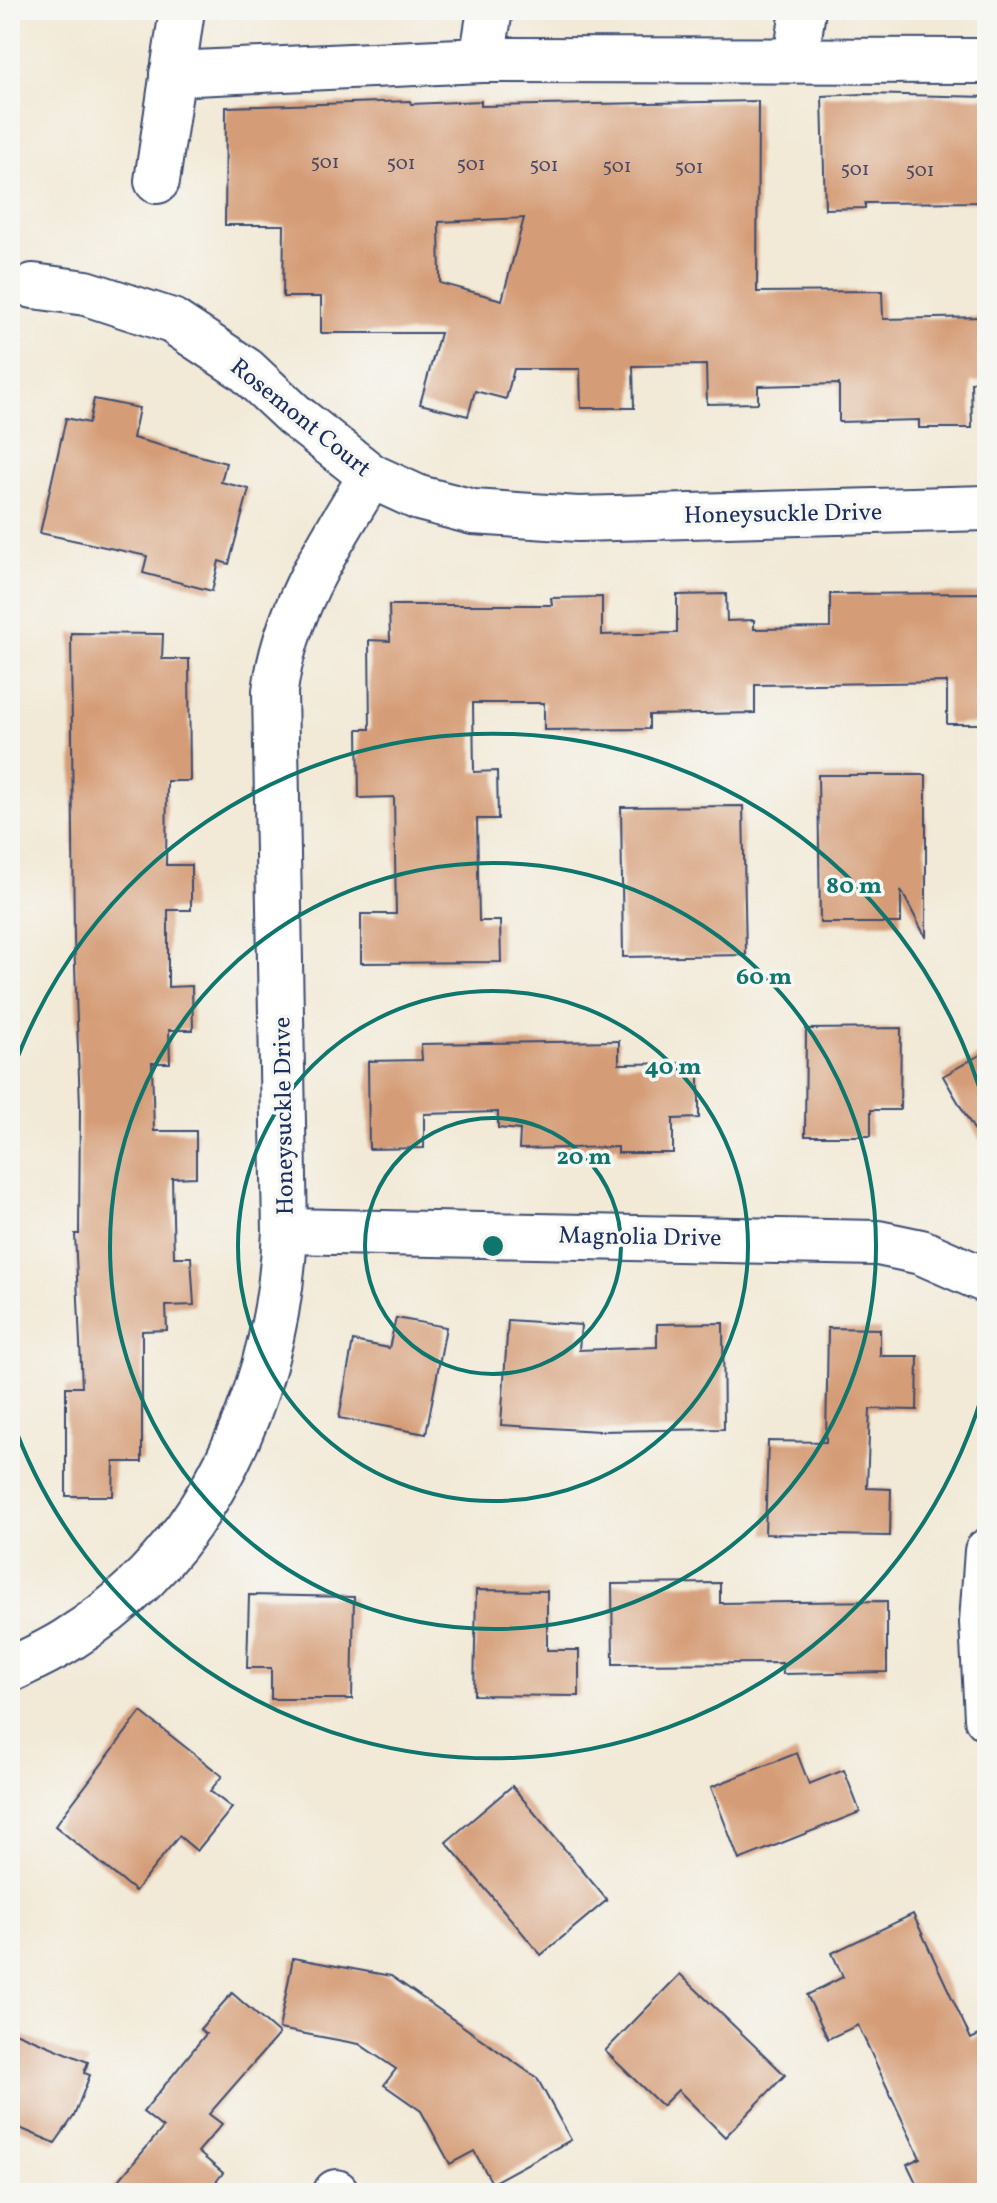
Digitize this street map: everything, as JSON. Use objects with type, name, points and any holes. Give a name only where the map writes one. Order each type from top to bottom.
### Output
[{"type":"street","points":[[157,181],[182,10]]},
{"type":"street","points":[[482,60],[490,10]]},
{"type":"street","points":[[796,59],[803,10]]},
{"type":"street","points":[[172,74],[482,60],[987,61]]},
{"type":"street","name":"Rosemont Court","points":[[33,286],[86,293],[172,321],[246,370],[294,415],[371,476],[419,498],[473,512],[578,519]]},
{"type":"street","name":"Honeysuckle Drive","points":[[10,1670],[69,1639],[112,1607],[148,1573],[209,1495],[233,1452],[264,1373],[283,1285],[285,1231],[275,691],[279,657],[298,602],[371,476]]},
{"type":"street","name":"Honeysuckle Drive","points":[[578,519],[987,508]]},
{"type":"street","name":"Magnolia Drive","points":[[285,1231],[878,1243],[921,1252],[987,1281]]},
{"type":"street","points":[[987,1551],[982,1622],[987,1718]]},
{"type":"building","points":[[822,96],[987,97],[987,202],[865,203],[865,208],[825,209]]},
{"type":"building","points":[[410,101],[411,104],[481,101],[481,106],[758,101],[757,292],[882,291],[883,319],[987,317],[987,381],[971,382],[972,428],[919,428],[919,420],[839,422],[839,384],[758,386],[758,403],[707,404],[706,365],[633,366],[634,408],[581,408],[580,369],[514,369],[506,399],[475,391],[468,416],[420,404],[440,333],[321,333],[321,297],[283,297],[284,225],[225,225],[226,107]],"holes":[[[524,218],[502,300],[440,283],[439,222]]]},
{"type":"building","points":[[94,399],[139,408],[133,438],[226,463],[221,482],[249,489],[229,564],[219,561],[212,591],[143,573],[147,556],[40,533],[66,418],[89,423]]},
{"type":"building","points":[[987,593],[987,724],[947,724],[947,682],[755,685],[755,713],[649,715],[649,729],[544,730],[544,703],[473,703],[474,772],[497,771],[498,819],[477,819],[479,921],[500,921],[501,962],[361,963],[361,914],[396,914],[394,797],[359,798],[358,729],[370,729],[369,640],[390,641],[389,605],[552,605],[551,598],[602,597],[602,635],[677,633],[677,595],[726,594],[727,621],[754,620],[754,629],[830,628],[830,594]]},
{"type":"building","points":[[71,633],[163,634],[162,659],[189,659],[190,781],[167,781],[166,865],[191,865],[191,910],[168,910],[168,987],[192,986],[193,1030],[169,1030],[170,1063],[152,1063],[154,1131],[196,1131],[196,1177],[172,1178],[174,1257],[191,1257],[194,1305],[166,1306],[167,1330],[142,1331],[142,1462],[114,1462],[113,1496],[66,1496],[66,1387],[82,1387],[75,1234],[79,1234],[80,1106],[74,938]]},
{"type":"building","points":[[818,775],[926,775],[926,938],[901,890],[901,923],[820,923]]},
{"type":"building","points":[[743,806],[746,955],[623,957],[621,807]]},
{"type":"building","points":[[901,1028],[900,1110],[871,1110],[871,1136],[805,1136],[806,1029]]},
{"type":"building","points":[[619,1041],[619,1064],[699,1063],[699,1118],[673,1119],[673,1153],[618,1153],[618,1147],[519,1149],[520,1130],[498,1128],[498,1112],[424,1114],[424,1148],[369,1149],[368,1061],[422,1060],[421,1044]]},
{"type":"building","points":[[987,1051],[987,1152],[943,1076]]},
{"type":"building","points":[[396,1318],[446,1327],[426,1434],[339,1418],[353,1341],[389,1348]]},
{"type":"building","points":[[508,1320],[581,1325],[579,1350],[657,1347],[657,1324],[723,1323],[724,1429],[599,1431],[501,1425]]},
{"type":"building","points":[[828,1328],[880,1329],[880,1356],[918,1356],[917,1410],[870,1409],[867,1488],[891,1489],[890,1536],[765,1534],[768,1441],[826,1442]]},
{"type":"building","points":[[720,1583],[720,1603],[887,1601],[887,1672],[783,1674],[782,1663],[613,1664],[612,1584]]},
{"type":"building","points":[[476,1590],[547,1591],[547,1650],[579,1650],[579,1696],[474,1695]]},
{"type":"building","points":[[249,1595],[354,1597],[352,1699],[271,1699],[271,1668],[247,1668]]},
{"type":"building","points":[[141,1712],[222,1776],[210,1791],[232,1808],[197,1851],[179,1836],[135,1891],[55,1826]]},
{"type":"building","points":[[797,1753],[809,1784],[844,1770],[860,1812],[739,1860],[711,1787]]},
{"type":"building","points":[[512,1786],[607,1900],[541,1955],[446,1842]]},
{"type":"building","points":[[913,1914],[971,2039],[987,2031],[987,2193],[921,2193],[907,2164],[920,2158],[858,2025],[828,2039],[807,1995],[843,1977],[832,1953]]},
{"type":"building","points":[[293,1958],[391,1976],[537,2078],[571,2140],[492,2183],[474,2151],[450,2164],[421,2111],[384,2085],[396,2069],[359,2044],[279,2029]]},
{"type":"building","points":[[680,1974],[785,2075],[725,2137],[678,2090],[662,2106],[605,2051]]},
{"type":"building","points":[[232,1993],[279,2034],[209,2114],[222,2124],[198,2152],[223,2173],[207,2193],[108,2193],[163,2128],[143,2112],[206,2034],[200,2029]]},
{"type":"building","points":[[10,2030],[88,2062],[84,2073],[90,2075],[74,2116],[55,2143],[10,2124]]}]
